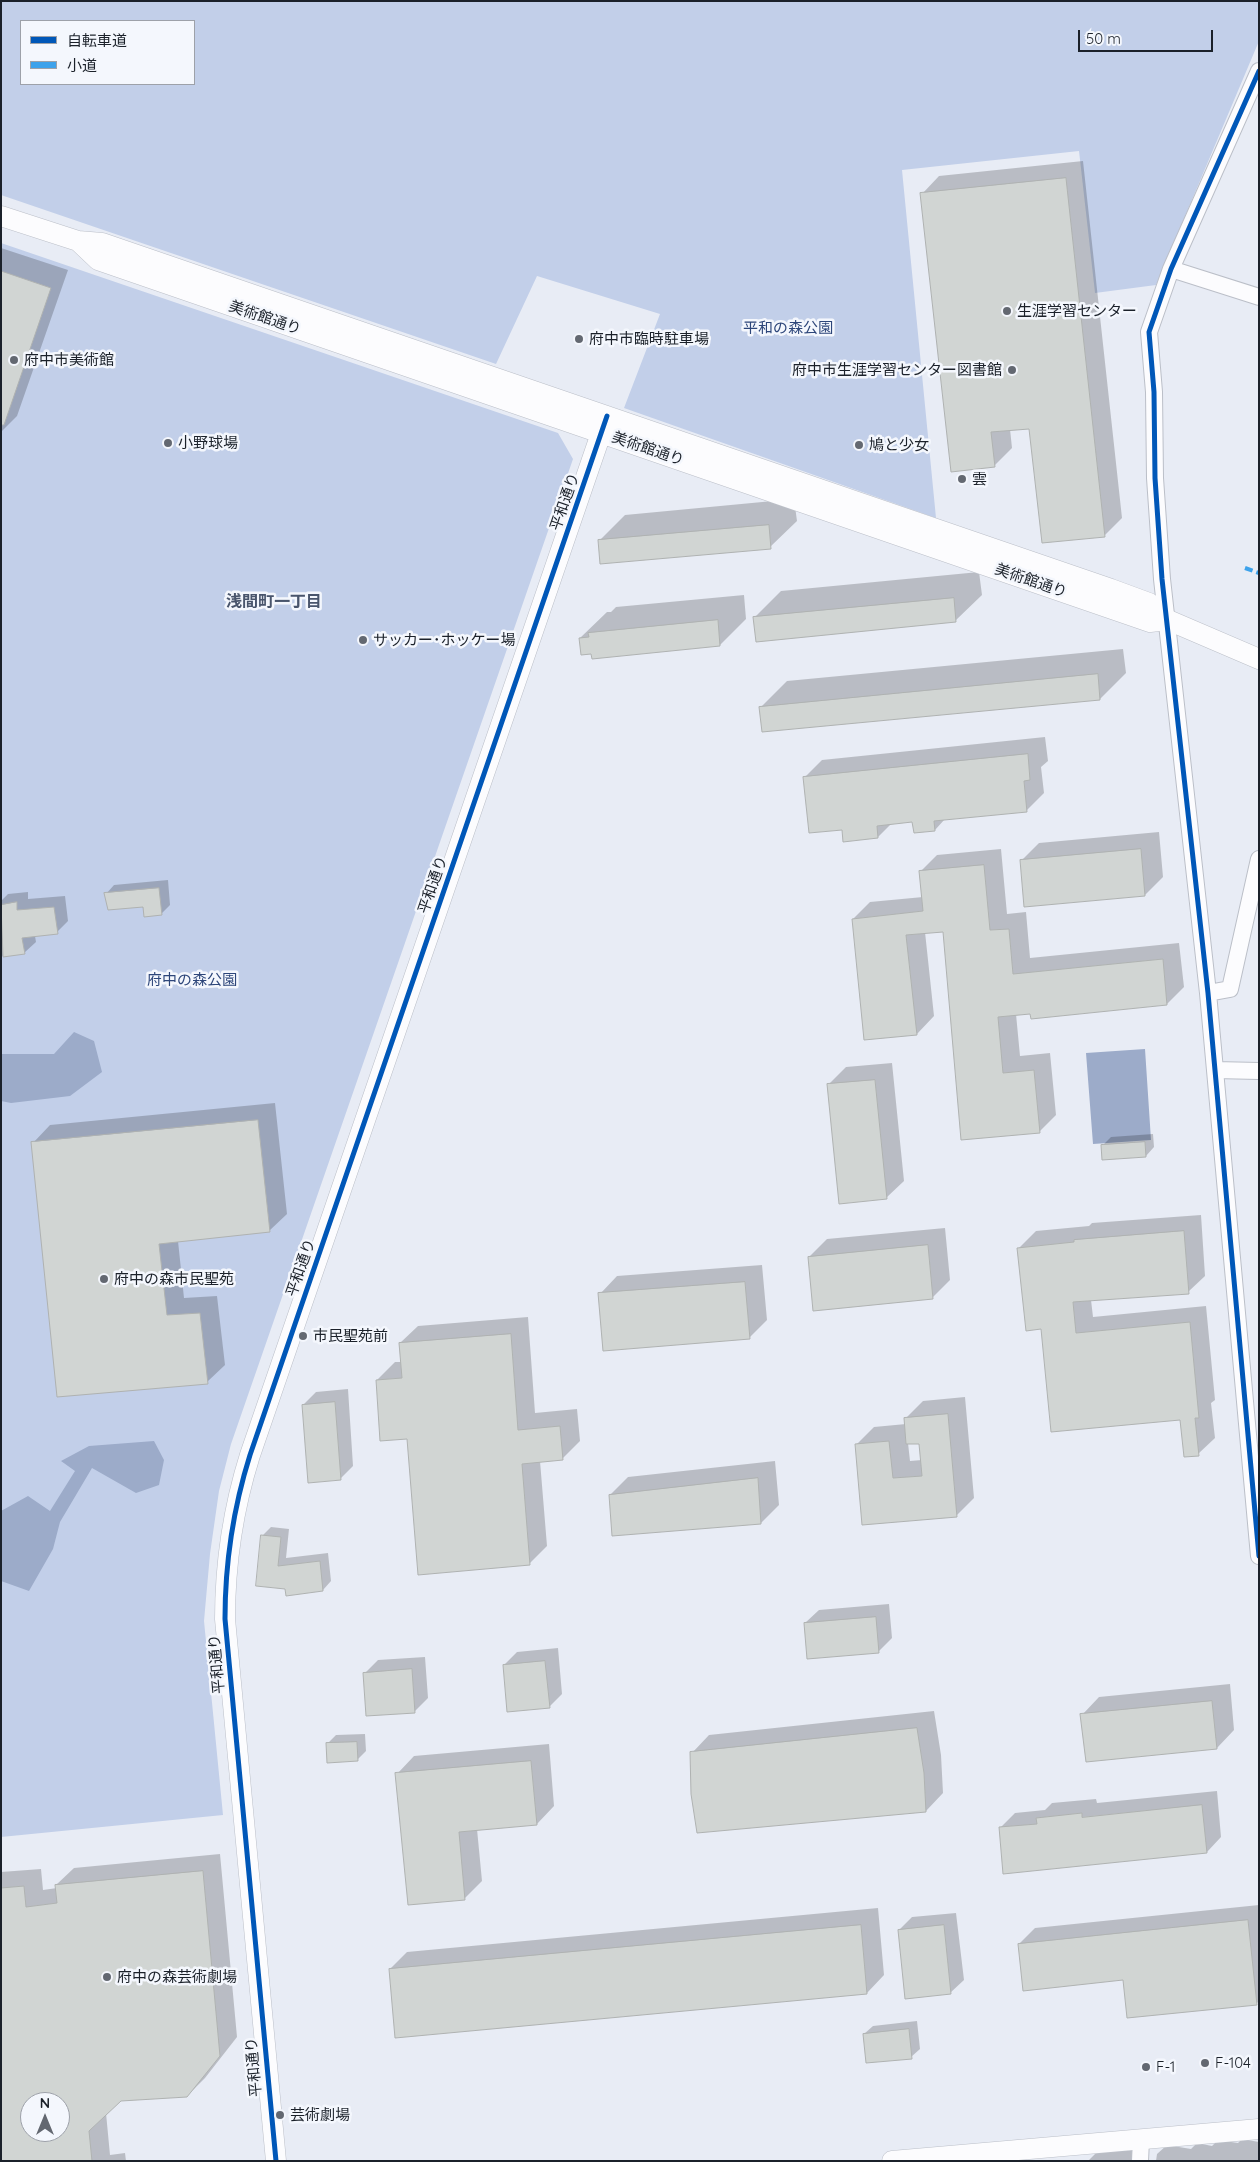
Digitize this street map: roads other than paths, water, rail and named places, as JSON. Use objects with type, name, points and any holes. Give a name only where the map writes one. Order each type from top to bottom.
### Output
[{"type":"street","points":[[1259,71],[1171,269],[1149,332],[1159,539],[1208,993],[1254,1449],[1259,1556]]},
{"type":"street","name":"美術館通り","points":[[1,216],[78,241],[98,260],[604,425],[835,504],[1150,622],[1168,620],[1259,659]]},
{"type":"street","points":[[1171,269],[1259,297]]},
{"type":"street","name":"平和通り","points":[[276,2161],[225,1619],[225,1586],[232,1525],[250,1455],[604,425]]},
{"type":"street","points":[[1208,993],[1230,989],[1259,859]]},
{"type":"street","points":[[1215,1070],[1259,1071]]},
{"type":"street","points":[[892,2161],[1259,2129]]},
{"type":"street","points":[[1140,2161],[1141,2140]]},
{"type":"place","name":"生涯学習センター","points":[[1007,311]]},
{"type":"place","name":"府中市臨時駐車場","points":[[579,339]]},
{"type":"place","name":"府中市美術館","points":[[14,360]]},
{"type":"place","name":"府中市生涯学習センター図書館","points":[[1012,370]]},
{"type":"place","name":"小野球場","points":[[168,443]]},
{"type":"place","name":"鳩と少女","points":[[859,445]]},
{"type":"place","name":"雲","points":[[962,479]]},
{"type":"place","name":"サッカー･ホッケー場","points":[[363,640]]},
{"type":"place","name":"府中の森市民聖苑","points":[[104,1279]]},
{"type":"place","name":"市民聖苑前","points":[[303,1336]]},
{"type":"place","name":"府中の森芸術劇場","points":[[107,1977]]},
{"type":"place","name":"F-104","points":[[1205,2063]]},
{"type":"place","name":"F-1","points":[[1146,2067]]},
{"type":"place","name":"芸術劇場","points":[[280,2115]]},
{"type":"district","name":"浅間町一丁目","points":[[274,602]]},
{"type":"park label","name":"平和の森公園","points":[[788,328]]},
{"type":"park label","name":"府中の森公園","points":[[192,980]]}]
